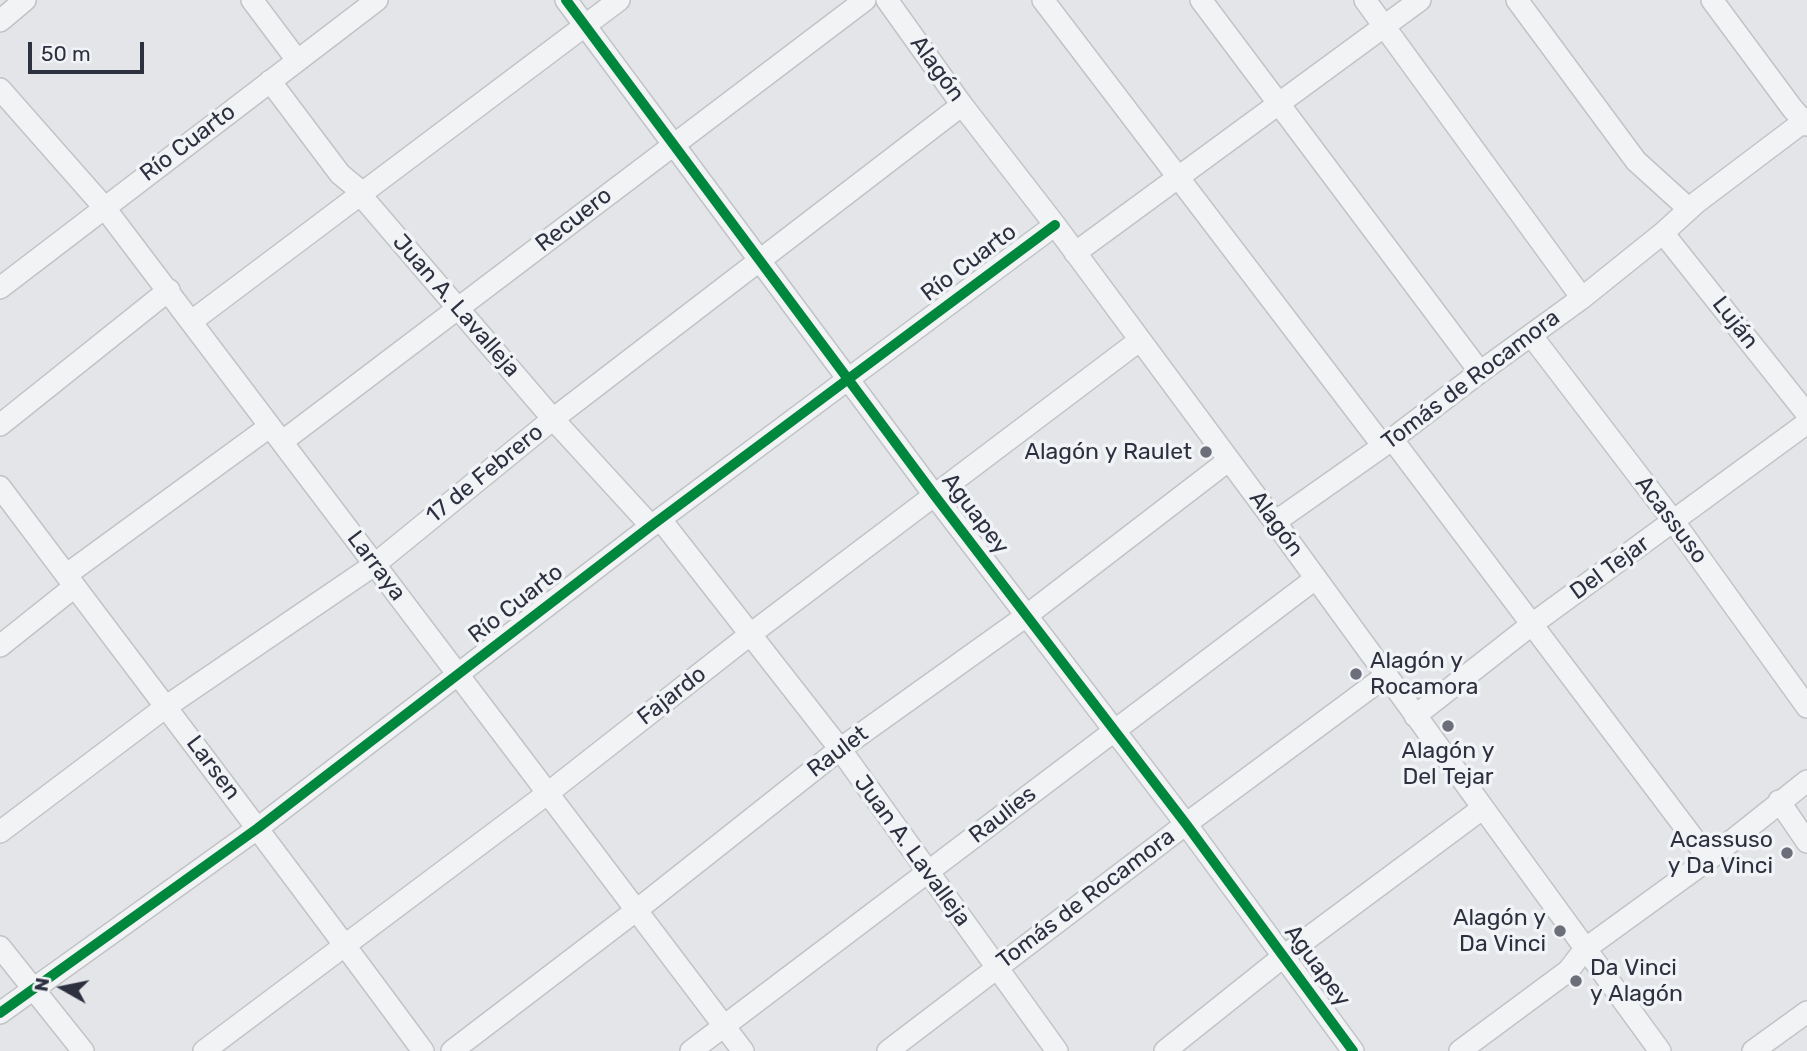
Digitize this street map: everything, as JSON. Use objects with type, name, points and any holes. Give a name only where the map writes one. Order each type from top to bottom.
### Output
[{"type":"street","points":[[0,21],[25,0]]},
{"type":"street","points":[[252,0],[297,60]]},
{"type":"street","name":"Río Cuarto","points":[[0,288],[377,0]]},
{"type":"street","name":"Aguapey","points":[[566,0],[935,496],[1186,824],[1353,1051]]},
{"type":"street","points":[[192,321],[619,0]]},
{"type":"street","name":"Recuero","points":[[0,646],[70,581],[276,434],[460,308],[672,144],[865,0]]},
{"type":"street","points":[[1043,0],[1178,179],[1531,625],[1709,859]]},
{"type":"street","points":[[1201,0],[1479,372]]},
{"type":"street","points":[[1365,0],[1581,298]]},
{"type":"street","points":[[1075,253],[1420,0]]},
{"type":"street","points":[[1517,0],[1636,161],[1689,209]]},
{"type":"street","points":[[1712,0],[1806,122]]},
{"type":"street","name":"Alagón","points":[[891,1],[962,105],[1055,225],[1275,522],[1660,1051]]},
{"type":"street","name":"Juan A. Lavalleja","points":[[270,81],[341,174],[363,193],[365,200],[553,419],[656,523],[752,634],[930,872],[1057,1051]]},
{"type":"street","name":"Larraya","points":[[0,89],[104,207],[169,290],[743,1051]]},
{"type":"street","name":"17 de Febrero","points":[[0,832],[167,706],[374,565],[553,419],[962,105]]},
{"type":"street","name":"Tomás de Rocamora","points":[[1275,522],[1388,442],[1581,298],[1689,209],[1806,122]]},
{"type":"street","name":"Río Cuarto","points":[[0,1013],[258,828],[656,523],[1055,225]]},
{"type":"street","name":"Luján","points":[[1663,233],[1807,414]]},
{"type":"street","points":[[0,425],[169,290]]},
{"type":"street","name":"Acassuso","points":[[1531,335],[1674,522],[1807,707]]},
{"type":"street","name":"Fajardo","points":[[204,1051],[548,793],[752,634],[1140,340]]},
{"type":"street","name":"Del Tejar","points":[[1415,716],[1531,625],[1807,423]]},
{"type":"street","name":"Raulet","points":[[453,1051],[840,749],[1026,616],[1229,460]]},
{"type":"street","name":"Larsen","points":[[0,487],[167,706],[423,1051]]},
{"type":"street","name":"Raulies","points":[[691,1051],[1315,579]]},
{"type":"street","name":"Tomás de Rocamora","points":[[888,1051],[1387,675]]},
{"type":"street","points":[[1460,1051],[1568,971],[1585,949],[1709,859],[1807,781]]},
{"type":"street","points":[[1779,802],[1807,842]]},
{"type":"street","points":[[1165,1051],[1284,956],[1483,808]]},
{"type":"street","points":[[0,947],[83,1051]]},
{"type":"street","points":[[1754,1051],[1807,1012]]},
{"type":"cycle path","points":[[566,0],[935,496],[1186,824],[1353,1051]]},
{"type":"cycle path","points":[[0,1013],[258,828],[651,526],[1055,225]]},
{"type":"place","name":"Alagón y Raulet","points":[[1206,452]]},
{"type":"place","name":"Alagón y Rocamora","points":[[1356,674]]},
{"type":"place","name":"Alagón y Del Tejar","points":[[1448,726]]},
{"type":"place","name":"Acassuso y Da Vinci","points":[[1787,853]]},
{"type":"place","name":"Alagón y Da Vinci","points":[[1560,931]]},
{"type":"place","name":"Da Vinci y Alagón","points":[[1576,981]]}]
